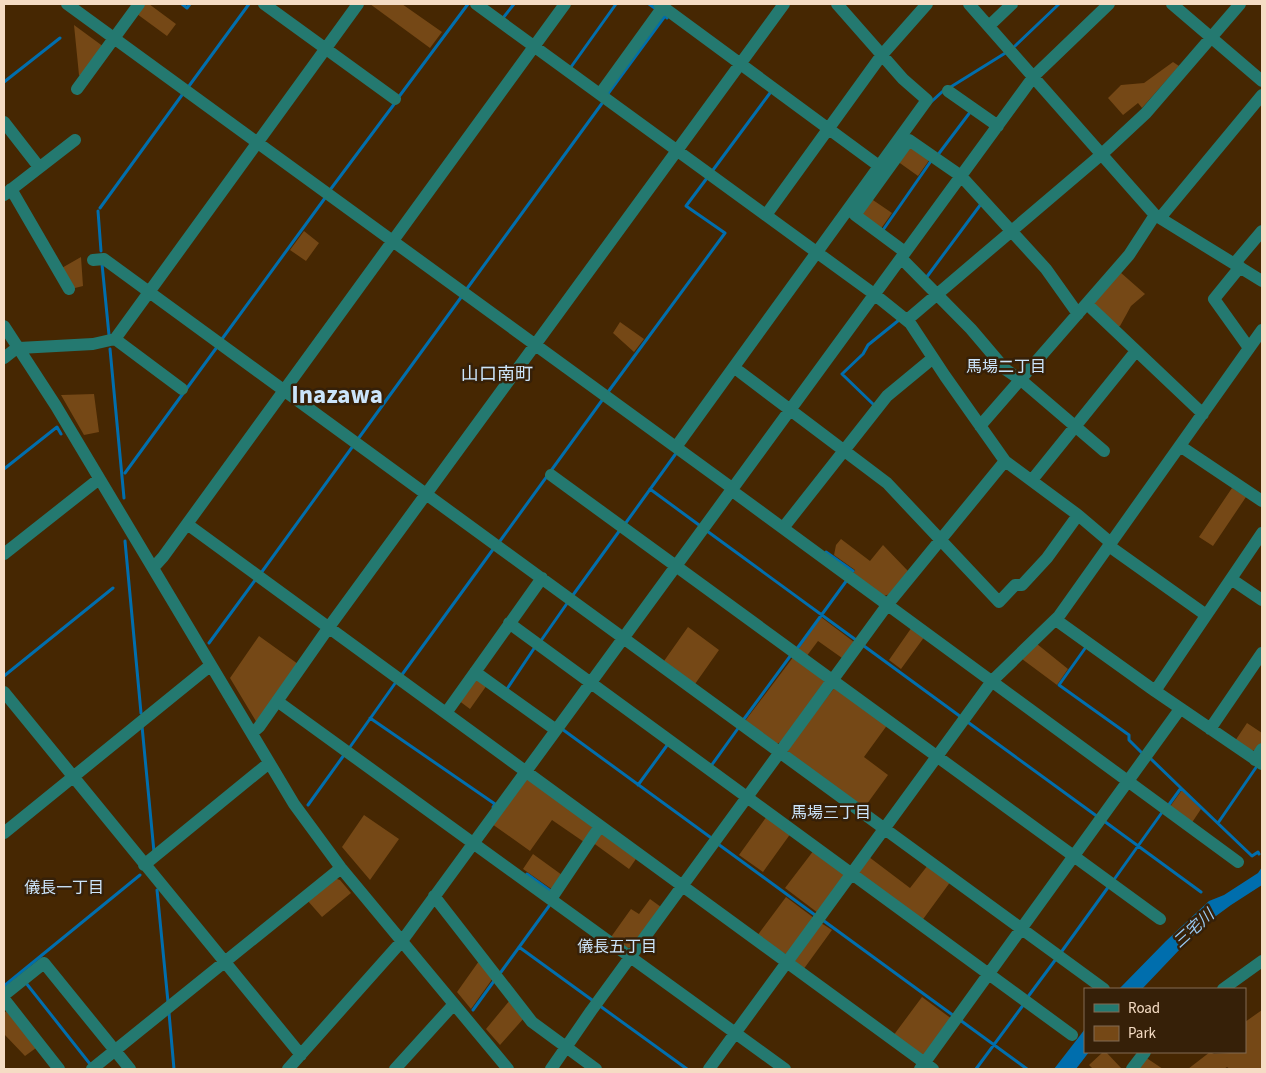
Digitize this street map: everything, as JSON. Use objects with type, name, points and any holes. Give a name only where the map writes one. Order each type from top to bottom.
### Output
[{"type":"street","points":[[67,4],[676,447],[783,528],[1238,862]]},
{"type":"street","points":[[77,89],[139,4]]},
{"type":"street","points":[[264,4],[395,99]]},
{"type":"street","points":[[4,358],[18,347],[93,344],[115,339],[358,4]]},
{"type":"street","points":[[476,4],[907,320],[1006,461],[1078,515],[1110,545],[1206,615]]},
{"type":"street","points":[[153,568],[187,524],[565,4]]},
{"type":"street","points":[[252,733],[259,727],[329,627],[784,4]]},
{"type":"street","points":[[676,447],[927,100],[881,56],[837,4]]},
{"type":"street","points":[[766,215],[881,56],[927,4]]},
{"type":"street","points":[[969,4],[990,25],[1158,217],[1262,281]]},
{"type":"street","points":[[990,25],[1012,4]]},
{"type":"street","points":[[288,1069],[402,941],[1034,76],[1108,4]]},
{"type":"street","points":[[1172,4],[1262,81]]},
{"type":"street","points":[[907,320],[1102,154],[1146,112],[1240,4]]},
{"type":"street","points":[[600,94],[662,5],[879,166]]},
{"type":"street","points":[[948,91],[998,126]]},
{"type":"street","points":[[980,426],[1129,255],[1158,217],[1262,95]]},
{"type":"street","points":[[4,122],[40,167]]},
{"type":"street","points":[[68,289],[8,192],[75,140]]},
{"type":"street","points":[[1104,451],[1021,380],[1005,369],[903,255],[855,216],[909,140],[961,176],[1082,309],[1136,350],[1202,414]]},
{"type":"street","points":[[1249,348],[1214,299],[1262,231]]},
{"type":"street","points":[[92,260],[104,259],[1103,988]]},
{"type":"street","points":[[4,326],[153,568],[294,804],[341,868],[508,1069]]},
{"type":"street","points":[[709,1069],[992,681],[1056,620],[1262,330]]},
{"type":"street","points":[[115,339],[182,389]]},
{"type":"street","points":[[1032,480],[1136,350]]},
{"type":"street","points":[[783,528],[887,396],[933,358]]},
{"type":"street","points":[[740,372],[887,482],[999,602],[1016,585],[1022,585],[1046,558],[1078,515]]},
{"type":"street","points":[[1180,446],[1262,501]]},
{"type":"street","points":[[551,1069],[630,957],[888,604],[1006,461]]},
{"type":"street","points":[[551,476],[1160,919]]},
{"type":"street","points":[[4,554],[99,479]]},
{"type":"street","points":[[187,524],[787,962],[926,1067],[988,974],[1180,709]]},
{"type":"street","points":[[1155,691],[1262,532]]},
{"type":"street","points":[[446,713],[542,578]]},
{"type":"street","points":[[1231,579],[1262,600]]},
{"type":"street","points":[[1056,620],[1180,709],[1260,758]]},
{"type":"street","points":[[509,623],[1072,1034]]},
{"type":"street","points":[[1210,729],[1262,653]]},
{"type":"street","points":[[4,833],[210,665]]},
{"type":"street","points":[[475,672],[556,730]]},
{"type":"street","points":[[4,692],[301,1055]]},
{"type":"street","points":[[277,701],[785,1069]]},
{"type":"street","points":[[144,865],[269,763]]},
{"type":"street","points":[[551,899],[600,826]]},
{"type":"street","points":[[92,1069],[341,868]]},
{"type":"street","points":[[434,896],[532,1022],[596,1069]]},
{"type":"street","points":[[1224,988],[1262,960]]},
{"type":"street","points":[[4,995],[44,963],[130,1069]]},
{"type":"street","points":[[4,999],[59,1069]]},
{"type":"street","points":[[395,1069],[454,1004]]},
{"type":"street","points":[[1132,1069],[1144,1053]]},
{"type":"green space","points":[[145,4],[149,4],[176,24],[167,36],[137,14]]},
{"type":"green space","points":[[370,4],[402,4],[442,32],[430,48]]},
{"type":"green space","points":[[74,25],[104,47],[82,77],[79,75]]},
{"type":"green space","points":[[1173,62],[1179,66],[1142,108],[1138,103],[1123,115],[1108,98],[1121,85],[1144,83]]},
{"type":"green space","points":[[908,146],[930,159],[918,176],[897,161]]},
{"type":"green space","points":[[870,198],[892,213],[880,230],[859,216]]},
{"type":"green space","points":[[304,231],[319,243],[306,261],[290,250]]},
{"type":"green space","points":[[81,257],[83,286],[71,289],[60,269]]},
{"type":"green space","points":[[1120,272],[1145,294],[1131,306],[1120,326],[1116,327],[1094,306],[1094,302]]},
{"type":"green space","points":[[620,322],[644,339],[634,352],[613,333]]},
{"type":"green space","points":[[94,394],[99,432],[84,435],[61,395]]},
{"type":"green space","points":[[1232,488],[1246,497],[1213,546],[1199,537]]},
{"type":"green space","points":[[841,539],[870,561],[883,545],[908,571],[890,594],[884,596],[853,573],[855,570],[834,555],[836,545]]},
{"type":"green space","points":[[821,617],[854,642],[842,658],[818,641],[806,657],[797,651]]},
{"type":"green space","points":[[688,627],[719,650],[695,684],[664,661]]},
{"type":"green space","points":[[912,627],[925,636],[901,669],[889,660]]},
{"type":"green space","points":[[259,636],[298,664],[257,723],[230,678]]},
{"type":"green space","points":[[1037,644],[1068,669],[1057,685],[1022,659]]},
{"type":"green space","points":[[794,656],[825,682],[781,742],[776,744],[745,721]]},
{"type":"green space","points":[[473,678],[487,685],[470,709],[458,700]]},
{"type":"green space","points":[[835,687],[888,724],[864,757],[888,775],[864,808],[788,752],[788,748]]},
{"type":"green space","points":[[1247,723],[1262,733],[1262,742],[1257,750],[1250,751],[1235,741]]},
{"type":"green space","points":[[525,777],[594,824],[584,842],[552,820],[530,851],[492,824]]},
{"type":"green space","points":[[1182,790],[1201,809],[1191,824],[1169,808]]},
{"type":"green space","points":[[364,815],[399,839],[370,880],[342,847]]},
{"type":"green space","points":[[767,816],[791,833],[763,872],[739,855]]},
{"type":"green space","points":[[600,832],[638,856],[629,869],[592,842]]},
{"type":"green space","points":[[814,850],[844,872],[844,876],[818,913],[785,888]]},
{"type":"green space","points":[[533,854],[562,875],[553,890],[523,869]]},
{"type":"green space","points":[[869,857],[910,888],[928,865],[951,881],[921,922],[858,872]]},
{"type":"green space","points":[[334,878],[340,880],[351,893],[322,917],[307,900]]},
{"type":"green space","points":[[786,897],[814,918],[787,955],[757,936]]},
{"type":"green space","points":[[650,899],[661,907],[632,947],[627,948],[611,937],[631,909],[639,914]]},
{"type":"green space","points":[[821,923],[832,930],[803,970],[794,960]]},
{"type":"green space","points":[[479,961],[493,978],[471,1009],[457,992]]},
{"type":"green space","points":[[922,997],[952,1019],[926,1055],[921,1056],[893,1036]]},
{"type":"green space","points":[[510,1000],[524,1018],[500,1045],[486,1029]]},
{"type":"green space","points":[[1262,1010],[1262,1069],[1230,1069],[1227,1067],[1224,1069],[1188,1069],[1209,1053],[1246,1053],[1246,1021]]},
{"type":"green space","points":[[7,1011],[36,1048],[25,1056],[4,1034],[4,1013]]},
{"type":"green space","points":[[1102,1053],[1107,1053],[1122,1069],[1093,1069],[1089,1065]]},
{"type":"green space","points":[[1145,1057],[1163,1069],[1136,1069]]},
{"type":"water","name":"三宅川","points":[[1262,867],[1262,885],[1201,927],[1143,988],[1120,988],[1209,901],[1224,895],[1258,873]]},
{"type":"water","points":[[1084,1030],[1084,1053],[1088,1053],[1076,1069],[1054,1069]]},
{"type":"waterway","points":[[182,4],[187,8],[190,4]]},
{"type":"waterway","points":[[189,86],[249,4]]},
{"type":"waterway","points":[[398,98],[468,4]]},
{"type":"waterway","points":[[503,18],[514,4]]},
{"type":"waterway","points":[[571,67],[616,4]]},
{"type":"waterway","points":[[649,4],[656,9]]},
{"type":"waterway","points":[[1015,46],[1059,4]]},
{"type":"waterway","points":[[607,95],[665,16],[667,18]]},
{"type":"waterway","points":[[4,82],[60,38]]},
{"type":"waterway","points":[[949,88],[1007,52]]},
{"type":"waterway","points":[[931,102],[943,91]]},
{"type":"waterway","points":[[713,170],[770,93]]},
{"type":"waterway","points":[[100,208],[182,95]]},
{"type":"waterway","points":[[466,290],[603,102]]},
{"type":"waterway","points":[[330,190],[395,103]]},
{"type":"waterway","points":[[937,156],[971,111]]},
{"type":"waterway","points":[[883,230],[931,161]]},
{"type":"waterway","points":[[608,392],[725,233],[686,206],[707,178]]},
{"type":"waterway","points":[[222,339],[325,198]]},
{"type":"waterway","points":[[926,278],[981,204]]},
{"type":"waterway","points":[[98,211],[101,251]]},
{"type":"waterway","points":[[102,264],[109,335]]},
{"type":"waterway","points":[[358,439],[462,296]]},
{"type":"waterway","points":[[873,407],[874,405],[842,374],[863,354],[868,345],[899,320]]},
{"type":"waterway","points":[[125,473],[217,347]]},
{"type":"waterway","points":[[110,349],[124,498]]},
{"type":"waterway","points":[[500,541],[603,399]]},
{"type":"waterway","points":[[4,469],[57,427],[61,434]]},
{"type":"waterway","points":[[261,573],[353,446]]},
{"type":"waterway","points":[[625,524],[677,452]]},
{"type":"waterway","points":[[650,489],[699,525]]},
{"type":"waterway","points":[[573,595],[620,530]]},
{"type":"waterway","points":[[707,531],[856,640]]},
{"type":"waterway","points":[[125,541],[141,713]]},
{"type":"waterway","points":[[401,676],[494,548]]},
{"type":"waterway","points":[[826,552],[853,571]]},
{"type":"waterway","points":[[209,643],[256,579]]},
{"type":"waterway","points":[[796,650],[847,580]]},
{"type":"waterway","points":[[4,676],[113,588]]},
{"type":"waterway","points":[[540,642],[568,602]]},
{"type":"waterway","points":[[864,646],[961,717]]},
{"type":"waterway","points":[[507,689],[535,647]]},
{"type":"waterway","points":[[1086,647],[1059,685],[1129,735],[1129,740],[1143,754]]},
{"type":"waterway","points":[[744,719],[791,655]]},
{"type":"waterway","points":[[350,747],[396,682]]},
{"type":"waterway","points":[[370,718],[495,804],[493,807]]},
{"type":"waterway","points":[[969,723],[1098,817]]},
{"type":"waterway","points":[[142,726],[154,852]]},
{"type":"waterway","points":[[709,764],[711,766],[739,727]]},
{"type":"waterway","points":[[562,729],[710,837]]},
{"type":"waterway","points":[[638,785],[668,744]]},
{"type":"waterway","points":[[308,805],[344,755]]},
{"type":"waterway","points":[[1150,758],[1181,788]]},
{"type":"waterway","points":[[1218,823],[1257,766]]},
{"type":"waterway","points":[[1168,806],[1181,788],[1252,856],[1258,852],[1259,854]]},
{"type":"waterway","points":[[1113,881],[1163,811]]},
{"type":"waterway","points":[[1104,821],[1201,892]]},
{"type":"waterway","points":[[718,844],[815,915]]},
{"type":"waterway","points":[[527,874],[552,892]]},
{"type":"waterway","points":[[4,986],[140,875]]},
{"type":"waterway","points":[[1062,951],[1109,886]]},
{"type":"waterway","points":[[157,890],[168,1002]]},
{"type":"waterway","points":[[501,972],[549,906]]},
{"type":"waterway","points":[[824,921],[954,1016]]},
{"type":"waterway","points":[[519,947],[592,1000]]},
{"type":"waterway","points":[[1027,998],[1056,959]]},
{"type":"waterway","points":[[473,1010],[494,981]]},
{"type":"waterway","points":[[26,983],[90,1064]]},
{"type":"waterway","points":[[976,1069],[1024,1004]]},
{"type":"waterway","points":[[600,1006],[687,1069]]},
{"type":"waterway","points":[[169,1013],[174,1069]]},
{"type":"waterway","points":[[960,1020],[1027,1069]]},
{"type":"district","name":"馬場二丁目","points":[[1006,366]]},
{"type":"district","name":"山口南町","points":[[497,374]]},
{"type":"district","name":"Inazawa","points":[[337,394]]},
{"type":"district","name":"馬場三丁目","points":[[831,812]]},
{"type":"district","name":"儀長一丁目","points":[[64,887]]},
{"type":"district","name":"儀長五丁目","points":[[617,946]]}]
